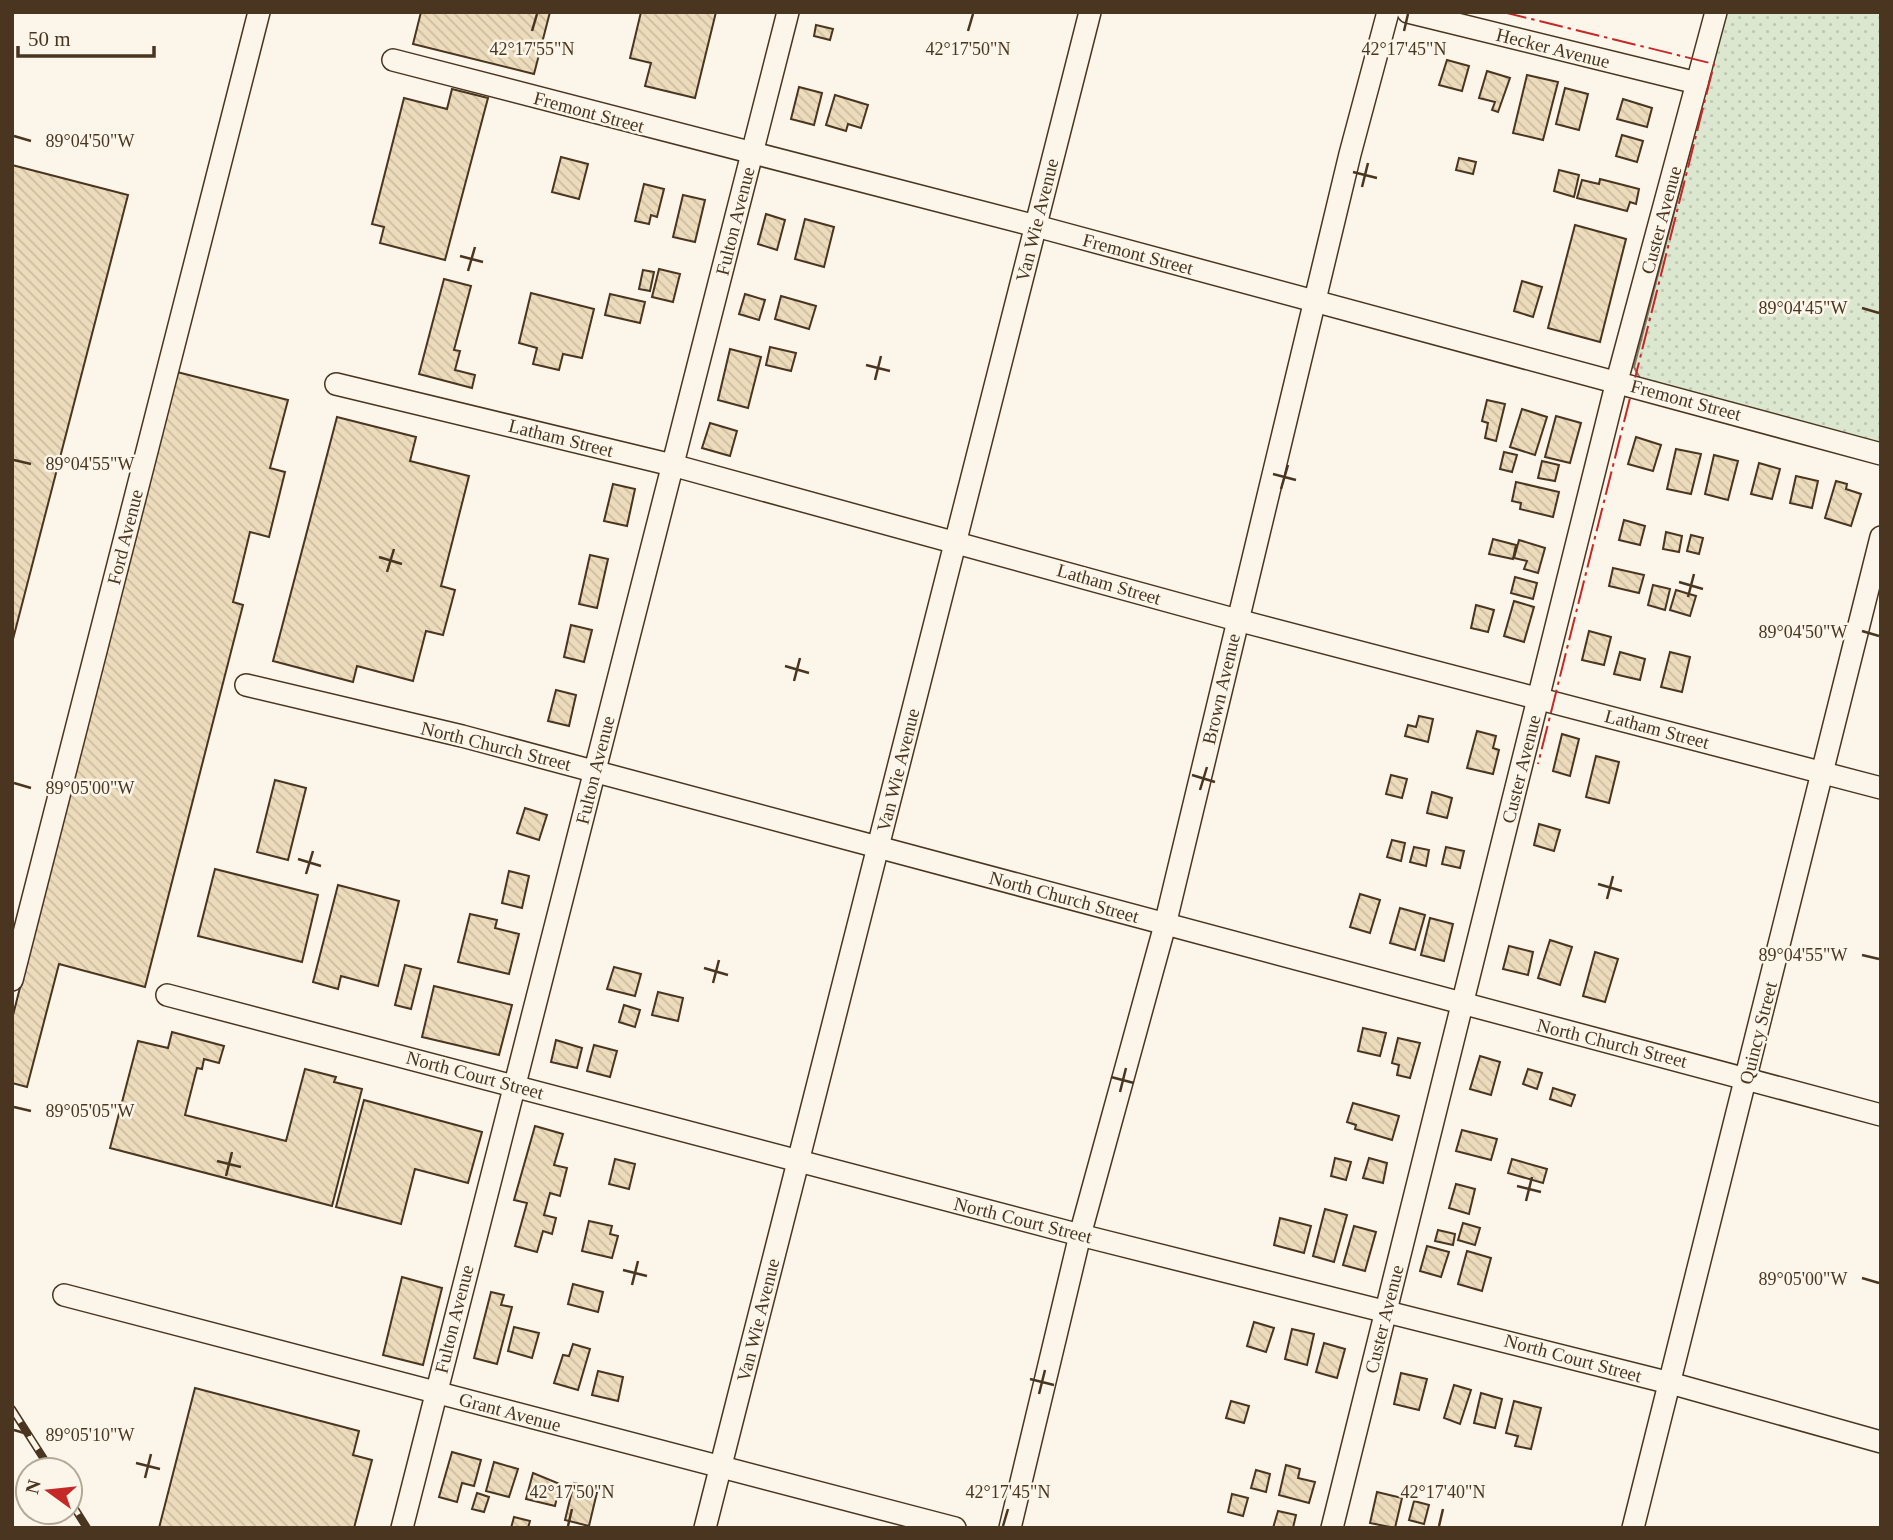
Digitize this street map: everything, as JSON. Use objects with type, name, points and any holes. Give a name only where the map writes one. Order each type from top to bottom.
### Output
[{"type":"street","name":"Ford Avenue","points":[[12,980],[259,12]]},
{"type":"street","name":"Fulton Avenue","points":[[401,1528],[788,12]]},
{"type":"street","name":"Van Wie Avenue","points":[[705,1528],[1090,12]]},
{"type":"street","name":"Brown Avenue","points":[[1010,1528],[1080,1235],[1165,925],[1237,621],[1388,12]]},
{"type":"street","name":"Hecker Avenue","points":[[1408,12],[1698,83]]},
{"type":"street","name":"Custer Avenue","points":[[1332,1528],[1618,381],[1716,12]]},
{"type":"street","name":"Fremont Street","points":[[393,60],[752,155],[1036,226],[1881,454]]},
{"type":"street","name":"Latham Street","points":[[337,384],[672,465],[956,541],[1237,621],[1881,788]]},
{"type":"street","name":"Quincy Street","points":[[1633,1528],[1881,537]]},
{"type":"street","name":"North Church Street","points":[[246,685],[462,736],[1881,1115]]},
{"type":"street","name":"North Court Street","points":[[167,995],[1080,1235],[1670,1384],[1881,1442]]},
{"type":"street","name":"Grant Avenue","points":[[64,1295],[956,1528]]},
{"type":"green space","points":[[1726,12],[1881,12],[1881,444],[1642,382],[1634,367]]},
{"type":"building","points":[[421,12],[550,12],[534,74],[413,44]]},
{"type":"building","points":[[641,12],[716,12],[695,98],[645,86],[651,63],[630,58]]},
{"type":"building","points":[[816,25],[833,29],[830,40],[814,36]]},
{"type":"building","points":[[1447,60],[1469,66],[1462,91],[1439,85]]},
{"type":"building","points":[[1487,71],[1510,78],[1498,112],[1492,110],[1495,102],[1479,98]]},
{"type":"building","points":[[1527,75],[1558,82],[1543,140],[1513,133]]},
{"type":"building","points":[[799,87],[822,93],[814,125],[791,119]]},
{"type":"building","points":[[1565,88],[1588,94],[1579,130],[1556,124]]},
{"type":"building","points":[[452,89],[488,98],[445,260],[380,243],[384,227],[372,224],[404,98],[447,109]]},
{"type":"building","points":[[835,95],[868,105],[861,128],[848,124],[846,131],[826,125]]},
{"type":"building","points":[[1623,99],[1652,108],[1647,127],[1617,119]]},
{"type":"building","points":[[1622,135],[1643,141],[1637,162],[1616,156]]},
{"type":"building","points":[[561,157],[588,164],[579,199],[552,192]]},
{"type":"building","points":[[1459,158],[1476,162],[1473,174],[1456,170]]},
{"type":"building","points":[[12,165],[128,195],[12,643]]},
{"type":"building","points":[[1559,170],[1579,175],[1574,197],[1554,191]]},
{"type":"building","points":[[1600,179],[1639,189],[1636,204],[1630,202],[1627,211],[1577,198],[1582,180],[1599,184]]},
{"type":"building","points":[[644,184],[664,189],[657,217],[651,215],[649,224],[635,221]]},
{"type":"building","points":[[683,195],[705,200],[695,242],[673,237]]},
{"type":"building","points":[[766,214],[785,220],[777,250],[758,244]]},
{"type":"building","points":[[805,219],[834,227],[824,267],[795,259]]},
{"type":"building","points":[[1575,225],[1626,239],[1600,342],[1548,328]]},
{"type":"building","points":[[659,269],[680,274],[673,302],[652,297]]},
{"type":"building","points":[[643,270],[654,272],[650,291],[639,289]]},
{"type":"building","points":[[444,279],[471,286],[454,350],[460,351],[455,370],[475,375],[472,388],[419,374]]},
{"type":"building","points":[[1522,281],[1542,287],[1533,317],[1514,311]]},
{"type":"building","points":[[531,293],[594,309],[582,358],[563,354],[559,370],[533,364],[537,348],[519,343]]},
{"type":"building","points":[[610,294],[645,302],[640,323],[605,315]]},
{"type":"building","points":[[745,294],[765,300],[759,320],[739,314]]},
{"type":"building","points":[[781,296],[816,306],[809,329],[775,319]]},
{"type":"building","points":[[770,347],[796,353],[791,371],[766,365]]},
{"type":"building","points":[[730,349],[761,357],[748,408],[718,400]]},
{"type":"building","points":[[177,372],[288,400],[270,468],[285,472],[269,537],[250,532],[233,602],[243,605],[145,987],[59,964],[27,1087],[12,1083],[12,1019]]},
{"type":"building","points":[[1487,400],[1505,404],[1496,441],[1485,438],[1488,423],[1482,421]]},
{"type":"building","points":[[1522,409],[1547,417],[1535,455],[1510,447]]},
{"type":"building","points":[[1556,416],[1581,423],[1570,463],[1545,457]]},
{"type":"building","points":[[337,417],[416,437],[410,461],[469,476],[441,586],[455,590],[443,635],[426,631],[413,681],[357,666],[353,682],[273,661]]},
{"type":"building","points":[[710,423],[737,431],[730,456],[702,448]]},
{"type":"building","points":[[1636,437],[1661,445],[1653,471],[1628,464]]},
{"type":"building","points":[[1676,449],[1701,454],[1691,494],[1667,489]]},
{"type":"building","points":[[1504,452],[1517,455],[1512,472],[1500,469]]},
{"type":"building","points":[[1714,455],[1738,461],[1728,500],[1705,494]]},
{"type":"building","points":[[1542,461],[1559,465],[1555,481],[1538,478]]},
{"type":"building","points":[[1759,463],[1780,469],[1772,499],[1751,494]]},
{"type":"building","points":[[1796,476],[1818,481],[1812,508],[1790,503]]},
{"type":"building","points":[[1836,481],[1847,484],[1846,489],[1861,494],[1851,526],[1825,518]]},
{"type":"building","points":[[1516,482],[1559,492],[1553,517],[1520,509],[1521,503],[1512,501]]},
{"type":"building","points":[[613,484],[635,489],[627,526],[604,521]]},
{"type":"building","points":[[1624,520],[1645,526],[1640,545],[1619,540]]},
{"type":"building","points":[[1666,532],[1682,536],[1679,552],[1663,549]]},
{"type":"building","points":[[1691,535],[1703,538],[1699,554],[1687,551]]},
{"type":"building","points":[[1493,539],[1516,545],[1513,559],[1489,554]]},
{"type":"building","points":[[1519,540],[1545,548],[1538,573],[1524,569],[1527,561],[1514,558]]},
{"type":"building","points":[[590,555],[608,559],[597,608],[579,604]]},
{"type":"building","points":[[1613,568],[1644,575],[1639,593],[1609,586]]},
{"type":"building","points":[[1515,577],[1537,583],[1533,599],[1511,593]]},
{"type":"building","points":[[1653,585],[1670,589],[1665,610],[1648,605]]},
{"type":"building","points":[[1676,590],[1696,596],[1690,616],[1670,610]]},
{"type":"building","points":[[1514,601],[1534,607],[1524,642],[1504,636]]},
{"type":"building","points":[[1476,605],[1494,610],[1488,632],[1471,628]]},
{"type":"building","points":[[571,625],[592,630],[584,662],[564,657]]},
{"type":"building","points":[[1589,631],[1611,637],[1604,665],[1582,660]]},
{"type":"building","points":[[1620,652],[1645,659],[1640,680],[1614,674]]},
{"type":"building","points":[[1670,652],[1690,657],[1682,692],[1661,687]]},
{"type":"building","points":[[556,690],[576,695],[569,726],[548,721]]},
{"type":"building","points":[[1419,716],[1433,719],[1428,742],[1405,736],[1408,725],[1416,727]]},
{"type":"building","points":[[1477,731],[1496,736],[1493,748],[1499,750],[1493,774],[1467,768]]},
{"type":"building","points":[[1562,734],[1579,739],[1570,776],[1553,771]]},
{"type":"building","points":[[1596,756],[1619,762],[1609,803],[1586,797]]},
{"type":"building","points":[[1391,775],[1407,779],[1402,798],[1386,794]]},
{"type":"building","points":[[275,780],[306,788],[288,860],[257,852]]},
{"type":"building","points":[[1432,792],[1452,798],[1447,818],[1427,813]]},
{"type":"building","points":[[525,808],[547,815],[539,840],[517,833]]},
{"type":"building","points":[[1539,824],[1560,830],[1554,851],[1534,845]]},
{"type":"building","points":[[1392,840],[1405,843],[1401,861],[1387,857]]},
{"type":"building","points":[[1414,847],[1429,850],[1426,866],[1410,862]]},
{"type":"building","points":[[1446,847],[1464,851],[1460,868],[1442,864]]},
{"type":"building","points":[[215,869],[318,895],[302,962],[198,936]]},
{"type":"building","points":[[509,871],[529,876],[522,908],[502,903]]},
{"type":"building","points":[[338,885],[399,901],[378,986],[341,976],[338,989],[313,982]]},
{"type":"building","points":[[1360,894],[1380,900],[1370,933],[1350,927]]},
{"type":"building","points":[[1400,908],[1425,915],[1415,950],[1390,943]]},
{"type":"building","points":[[470,914],[497,920],[495,928],[519,934],[509,974],[458,962]]},
{"type":"building","points":[[1430,918],[1453,924],[1444,961],[1421,955]]},
{"type":"building","points":[[1550,940],[1572,947],[1560,985],[1538,978]]},
{"type":"building","points":[[1509,946],[1533,952],[1528,975],[1503,969]]},
{"type":"building","points":[[1595,952],[1618,959],[1605,1002],[1583,996]]},
{"type":"building","points":[[405,965],[421,969],[411,1009],[395,1005]]},
{"type":"building","points":[[614,967],[641,974],[635,996],[607,989]]},
{"type":"building","points":[[434,986],[512,1005],[499,1055],[422,1037]]},
{"type":"building","points":[[658,992],[683,998],[678,1021],[652,1015]]},
{"type":"building","points":[[624,1005],[640,1010],[635,1027],[619,1022]]},
{"type":"building","points":[[1363,1028],[1386,1033],[1380,1056],[1358,1051]]},
{"type":"building","points":[[172,1032],[224,1046],[219,1063],[204,1059],[202,1069],[197,1068],[185,1115],[286,1141],[305,1069],[336,1077],[334,1082],[362,1089],[332,1206],[110,1148],[138,1041],[168,1048]]},
{"type":"building","points":[[1398,1038],[1420,1043],[1410,1078],[1397,1075],[1399,1065],[1392,1063]]},
{"type":"building","points":[[556,1040],[582,1048],[577,1068],[551,1062]]},
{"type":"building","points":[[594,1045],[617,1051],[610,1077],[587,1071]]},
{"type":"building","points":[[1480,1056],[1500,1062],[1491,1095],[1470,1089]]},
{"type":"building","points":[[1528,1069],[1542,1073],[1537,1089],[1523,1084]]},
{"type":"building","points":[[1553,1088],[1575,1095],[1571,1106],[1550,1099]]},
{"type":"building","points":[[364,1100],[482,1132],[468,1183],[415,1169],[401,1224],[336,1207]]},
{"type":"building","points":[[1353,1103],[1399,1116],[1392,1140],[1355,1129],[1356,1125],[1347,1122]]},
{"type":"building","points":[[535,1126],[563,1134],[554,1165],[567,1168],[560,1196],[550,1193],[544,1215],[556,1218],[552,1234],[543,1231],[537,1252],[515,1246],[527,1203],[514,1200]]},
{"type":"building","points":[[1462,1130],[1497,1139],[1491,1160],[1456,1151]]},
{"type":"building","points":[[1335,1158],[1351,1162],[1346,1180],[1331,1176]]},
{"type":"building","points":[[1369,1158],[1387,1163],[1383,1183],[1363,1178]]},
{"type":"building","points":[[615,1159],[635,1164],[629,1189],[609,1184]]},
{"type":"building","points":[[1512,1159],[1547,1169],[1543,1183],[1508,1173]]},
{"type":"building","points":[[1456,1184],[1475,1189],[1469,1214],[1449,1208]]},
{"type":"building","points":[[1325,1209],[1347,1215],[1334,1262],[1313,1256]]},
{"type":"building","points":[[1280,1218],[1311,1226],[1304,1253],[1274,1245]]},
{"type":"building","points":[[589,1221],[612,1226],[610,1234],[618,1236],[612,1258],[582,1251]]},
{"type":"building","points":[[1463,1223],[1480,1228],[1475,1245],[1458,1240]]},
{"type":"building","points":[[1354,1226],[1376,1232],[1365,1271],[1343,1265]]},
{"type":"building","points":[[1438,1230],[1455,1234],[1453,1245],[1435,1241]]},
{"type":"building","points":[[1427,1246],[1449,1252],[1441,1277],[1420,1271]]},
{"type":"building","points":[[1467,1251],[1491,1258],[1482,1291],[1458,1284]]},
{"type":"building","points":[[402,1277],[442,1288],[423,1365],[383,1355]]},
{"type":"building","points":[[573,1284],[603,1292],[598,1312],[568,1304]]},
{"type":"building","points":[[491,1292],[504,1295],[501,1305],[512,1307],[497,1364],[474,1358]]},
{"type":"building","points":[[1254,1322],[1274,1328],[1266,1352],[1247,1346]]},
{"type":"building","points":[[514,1327],[539,1333],[532,1358],[508,1351]]},
{"type":"building","points":[[1292,1329],[1314,1334],[1307,1365],[1285,1359]]},
{"type":"building","points":[[1324,1343],[1345,1349],[1337,1378],[1316,1372]]},
{"type":"building","points":[[573,1344],[590,1349],[578,1390],[554,1383],[563,1355],[569,1356]]},
{"type":"building","points":[[598,1371],[623,1377],[618,1401],[592,1395]]},
{"type":"building","points":[[1401,1373],[1427,1379],[1419,1410],[1394,1404]]},
{"type":"building","points":[[1454,1385],[1471,1390],[1460,1424],[1444,1418]]},
{"type":"building","points":[[195,1388],[359,1431],[353,1455],[372,1460],[354,1528],[159,1528]]},
{"type":"building","points":[[1481,1393],[1502,1399],[1495,1428],[1474,1423]]},
{"type":"building","points":[[1231,1401],[1249,1406],[1244,1423],[1226,1418]]},
{"type":"building","points":[[1514,1401],[1541,1408],[1531,1449],[1515,1446],[1518,1436],[1506,1433]]},
{"type":"building","points":[[452,1452],[481,1460],[474,1486],[462,1483],[457,1502],[439,1497]]},
{"type":"building","points":[[494,1462],[518,1469],[509,1497],[486,1491]]},
{"type":"building","points":[[1286,1465],[1300,1469],[1298,1478],[1315,1482],[1309,1503],[1279,1495]]},
{"type":"building","points":[[1256,1470],[1270,1474],[1266,1492],[1251,1488]]},
{"type":"building","points":[[533,1473],[560,1484],[555,1506],[526,1499]]},
{"type":"building","points":[[574,1483],[598,1488],[589,1526],[565,1520]]},
{"type":"building","points":[[1377,1492],[1402,1498],[1395,1528],[1370,1523]]},
{"type":"building","points":[[477,1493],[489,1497],[484,1512],[472,1509]]},
{"type":"building","points":[[1232,1494],[1248,1498],[1243,1516],[1228,1512]]},
{"type":"building","points":[[1414,1501],[1429,1505],[1424,1524],[1409,1520]]},
{"type":"building","points":[[1278,1511],[1296,1515],[1293,1528],[1273,1528]]},
{"type":"building","points":[[514,1517],[530,1521],[528,1528],[511,1528]]},
{"type":"railway","points":[[12,1409],[42,1456]]},
{"type":"railway","points":[[84,1523],[87,1528]]},
{"type":"power","points":[[1503,12],[1714,64],[1538,764]]}]
